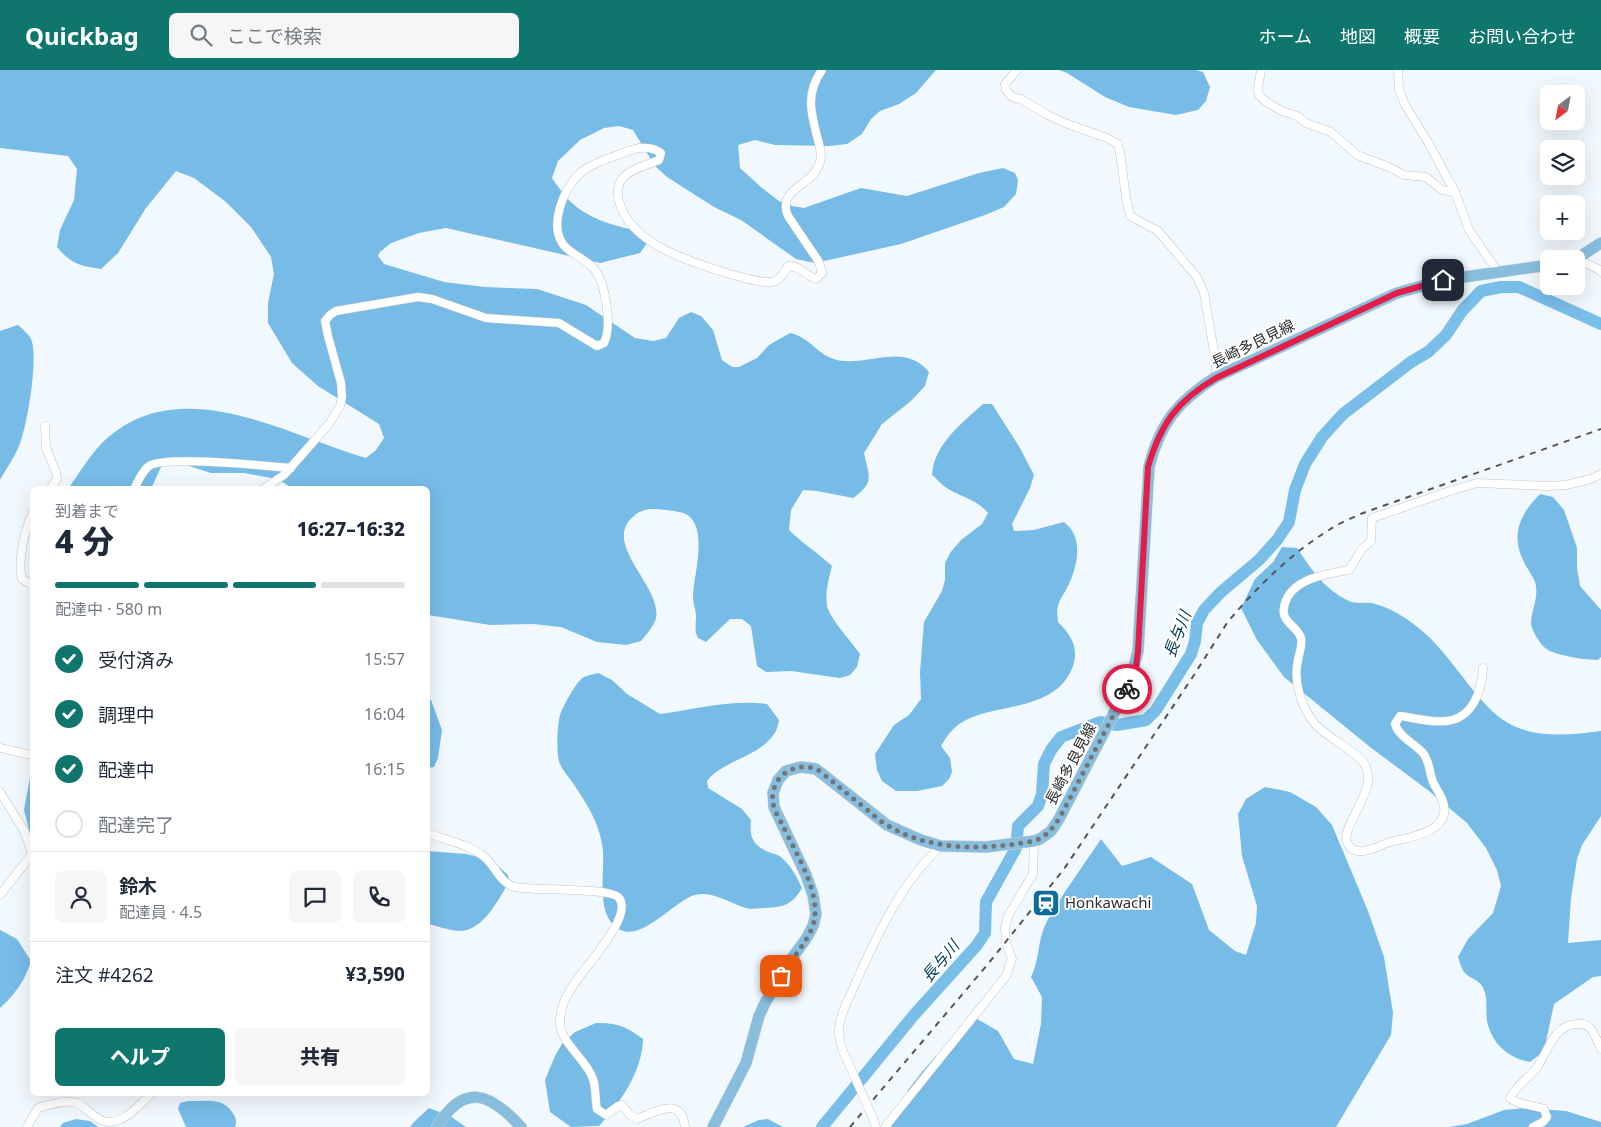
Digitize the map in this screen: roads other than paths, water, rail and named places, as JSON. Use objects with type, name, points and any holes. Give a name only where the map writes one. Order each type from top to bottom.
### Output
[{"type":"main road","points":[[1585,253],[1601,243]]},
{"type":"main road","name":"長崎多良見線","points":[[713,1127],[746,1063],[765,1003],[789,962],[806,939],[813,926],[816,914],[813,895],[808,882],[774,807],[773,793],[778,780],[786,770],[801,767],[816,769],[886,825],[920,840],[941,846],[1006,845],[1040,839],[1051,831],[1059,819],[1130,682],[1138,651],[1148,467],[1157,440],[1171,415],[1181,403],[1202,386],[1216,378],[1397,293],[1443,280],[1540,266]]},
{"type":"main road","points":[[437,1127],[453,1105],[464,1098],[475,1097],[486,1099],[498,1106],[521,1127]]},
{"type":"street","points":[[268,486],[284,475],[329,424],[340,406],[342,383],[325,321],[336,311],[418,297],[432,299],[486,318],[559,323],[597,346],[604,343],[608,334],[608,328],[602,285],[595,269],[562,243],[556,222],[563,200],[578,175],[596,163],[628,151],[649,147],[653,147],[661,153],[659,160],[630,172],[623,178],[618,186],[618,196],[620,206],[628,221],[640,234],[666,251],[707,267],[743,278],[776,281],[788,266],[792,266],[816,280],[822,273],[819,262],[788,216],[785,202],[789,195],[814,175],[820,164],[821,154],[810,99],[814,82],[822,70]]},
{"type":"street","points":[[1017,70],[1005,84],[1006,90],[1012,96],[1065,123],[1107,138],[1118,144],[1130,216],[1158,231],[1196,277],[1204,293],[1216,363],[1216,378]]},
{"type":"street","points":[[1261,70],[1258,89],[1260,95],[1266,101],[1306,123],[1331,132],[1357,155],[1404,175],[1426,177],[1442,190],[1455,192]]},
{"type":"street","points":[[1398,70],[1399,89],[1404,105],[1428,142],[1455,192],[1469,230],[1498,272]]},
{"type":"street","points":[[1585,263],[1601,272]]},
{"type":"street","points":[[45,426],[46,448],[57,479],[52,486]]},
{"type":"street","points":[[136,486],[146,468],[162,461],[192,461],[290,468]]},
{"type":"street","points":[[1483,668],[1480,691],[1472,706],[1461,716],[1449,721],[1439,721],[1400,716],[1395,724],[1397,730],[1423,753],[1427,760],[1432,780],[1444,806],[1443,815],[1437,826],[1420,835],[1386,843],[1368,850],[1357,851],[1349,847],[1346,838],[1349,827],[1365,795],[1369,780],[1366,764],[1329,737],[1315,724],[1304,704],[1296,681],[1297,660],[1302,639],[1297,630],[1285,618],[1283,610],[1288,596],[1294,587],[1329,574],[1349,570],[1362,549],[1371,541],[1372,518],[1477,483],[1548,486],[1591,479],[1601,474]]},
{"type":"street","points":[[30,520],[24,538],[21,576],[22,579],[30,583]]},
{"type":"street","points":[[0,748],[30,756]]},
{"type":"street","points":[[0,792],[25,832],[30,848]]},
{"type":"street","points":[[430,834],[470,847],[485,857],[502,878],[514,887],[595,891],[618,896],[621,900],[622,909],[620,918],[602,948],[570,991],[561,1013],[560,1022],[564,1036],[593,1078],[597,1108],[600,1112],[606,1115],[622,1105],[637,1120],[663,1108],[671,1107],[679,1112],[684,1120],[685,1127]]},
{"type":"street","points":[[885,1127],[1006,976],[1012,959],[1006,943],[1006,922],[1033,874],[1029,842]]},
{"type":"street","points":[[876,1127],[843,1051],[839,1036],[841,1019],[882,927],[910,880],[926,860],[941,846]]},
{"type":"street","points":[[0,895],[30,857]]},
{"type":"street","points":[[1533,1127],[1543,1122],[1547,1117],[1544,1109],[1517,1102],[1510,1098],[1514,1089],[1537,1067],[1555,1036],[1562,1029],[1572,1024],[1583,1023],[1591,1029],[1601,1049]]},
{"type":"street","points":[[27,1127],[38,1108],[68,1102],[76,1103],[103,1121],[113,1123],[126,1117],[149,1096]]},
{"type":"waterway","name":"長与川","points":[[822,1127],[914,1015],[977,945],[985,933],[986,902],[1016,848],[1018,826],[1038,806],[1042,794],[1044,764],[1051,750],[1061,737],[1100,722],[1117,725],[1146,720],[1156,710],[1191,654],[1197,623],[1204,610],[1221,592],[1259,560],[1277,540],[1289,522],[1295,490],[1305,464],[1322,437],[1343,414],[1411,362],[1428,352],[1446,335],[1462,311],[1481,291],[1501,287],[1519,287],[1601,324]]},
{"type":"railway","points":[[850,1127],[988,964],[1064,869],[1227,623],[1274,572],[1315,539],[1337,525],[1363,513],[1601,429]]},
{"type":"place","name":"Honkawachi","points":[[1046,903]]}]
